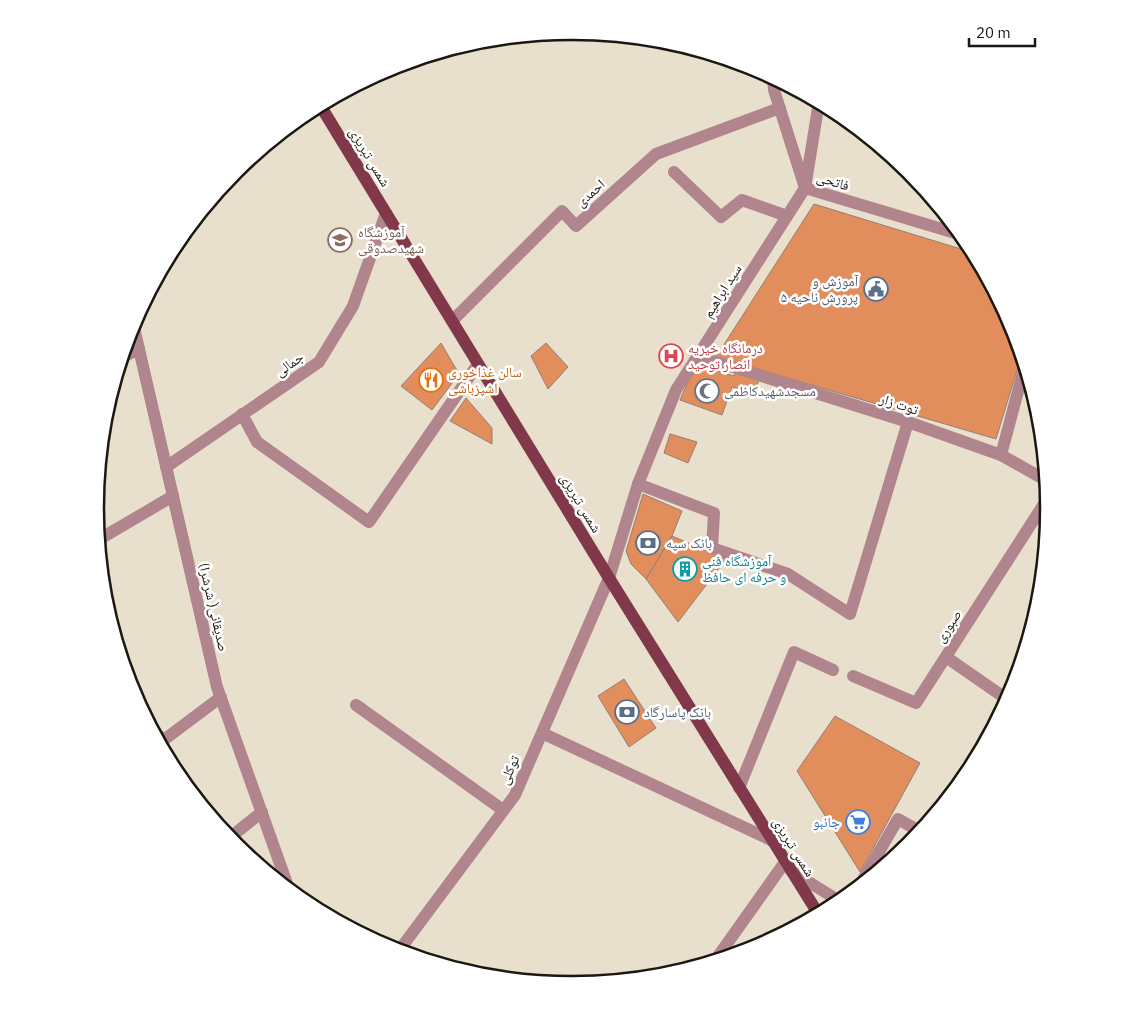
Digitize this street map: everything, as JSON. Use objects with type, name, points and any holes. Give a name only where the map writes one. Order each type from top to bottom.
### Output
[{"type":"main road","name":"شمس تبریزی","points":[[324,112],[609,578],[815,909]]},
{"type":"street","name":"فاتحی","points":[[775,86],[805,188],[950,231]]},
{"type":"street","name":"احمدی","points":[[452,321],[562,211],[576,226],[656,154],[780,108]]},
{"type":"street","name":"سید ابراهیم","points":[[609,578],[638,484],[676,390],[805,188],[818,110]]},
{"type":"street","points":[[674,172],[720,217],[742,200],[787,216]]},
{"type":"street","name":"جمالی","points":[[166,467],[319,362],[353,306],[386,213]]},
{"type":"street","name":"(شرشرا )صدیقانی","points":[[136,337],[221,697],[285,879]]},
{"type":"street","points":[[130,354],[139,349]]},
{"type":"street","name":"توت زار","points":[[698,356],[908,422],[1001,455],[1039,477]]},
{"type":"street","points":[[242,414],[257,442],[369,522],[478,364]]},
{"type":"street","points":[[1001,455],[1022,377]]},
{"type":"street","points":[[638,484],[714,513],[712,548],[788,574],[850,614],[908,422]]},
{"type":"street","points":[[105,536],[173,496]]},
{"type":"street","name":"صبوری","points":[[853,676],[916,703],[1040,516]]},
{"type":"street","name":"توکلی","points":[[406,946],[515,795],[609,578]]},
{"type":"street","points":[[739,788],[794,652],[833,670]]},
{"type":"street","points":[[946,657],[1002,696]]},
{"type":"street","points":[[164,738],[221,697]]},
{"type":"street","points":[[356,706],[503,810]]},
{"type":"street","points":[[542,733],[771,840]]},
{"type":"street","points":[[235,833],[262,812]]},
{"type":"street","points":[[867,872],[898,819],[914,828]]},
{"type":"street","points":[[721,953],[788,866],[834,897]]},
{"type":"building","name":"آموزش و پرورش ناحیه ۵","points":[[814,204],[963,250],[992,301],[1018,366],[996,439],[716,357]]},
{"type":"building","name":"سالن غذاخوری اشپزباشی","points":[[441,343],[459,374],[432,410],[401,386]]},
{"type":"building","points":[[546,343],[568,367],[548,389],[531,356]]},
{"type":"building","name":"مسجدشهیدکاظمی","points":[[702,366],[734,376],[736,371],[759,378],[755,394],[732,387],[722,415],[680,400],[693,370]]},
{"type":"building","points":[[466,398],[492,428],[492,444],[450,421]]},
{"type":"building","points":[[670,434],[697,442],[688,463],[664,453]]},
{"type":"building","name":"بانک سپه","points":[[643,494],[682,511],[672,536],[646,579],[631,564],[626,551]]},
{"type":"building","name":"آموزشگاه فنی و حرفه ای حافظ","points":[[672,536],[726,559],[678,622],[646,579]]},
{"type":"building","name":"بانک پاسارگاد","points":[[624,679],[656,728],[629,747],[598,696]]},
{"type":"building","name":"جانبو","points":[[835,716],[920,763],[860,872],[797,771]]},
{"type":"place","name":"آموزشگاه شهیدصدوقی","points":[[340,240]]},
{"type":"place","name":"آموزش و پرورش ناحیه ۵","points":[[876,289]]},
{"type":"place","name":"درمانگاه خیریه انصار توحید","points":[[671,356]]},
{"type":"place","name":"سالن غذاخوری اشپزباشی","points":[[431,380]]},
{"type":"place","name":"مسجدشهیدکاظمی","points":[[707,391]]},
{"type":"place","name":"بانک سپه","points":[[648,543]]},
{"type":"place","name":"آموزشگاه فنی و حرفه ای حافظ","points":[[685,569]]},
{"type":"place","name":"بانک پاسارگاد","points":[[627,712]]},
{"type":"place","name":"جانبو","points":[[858,822]]}]
